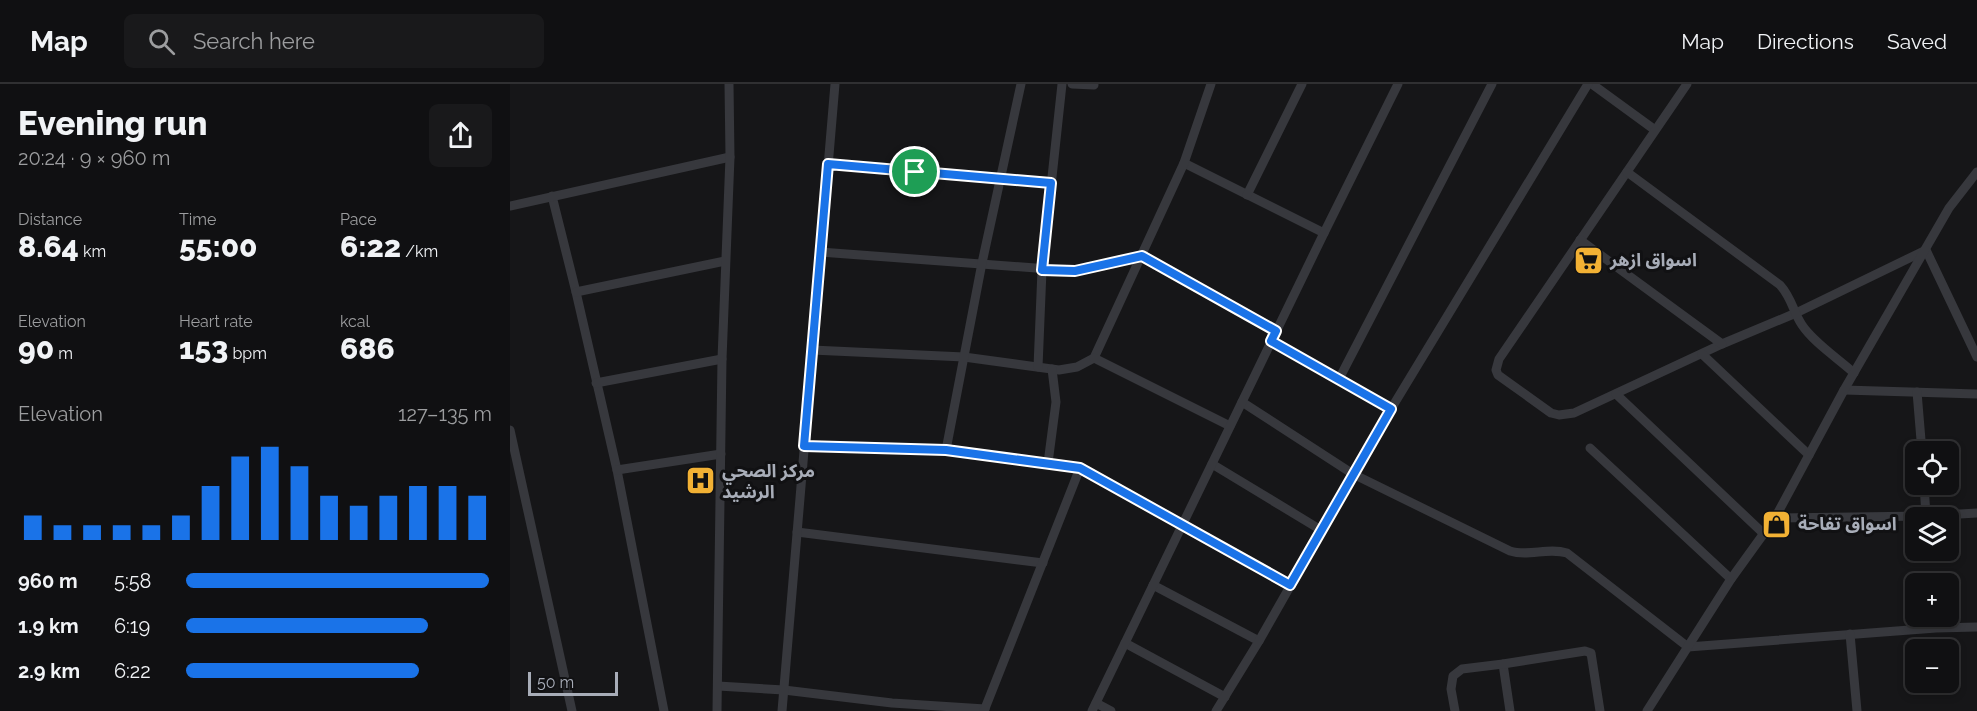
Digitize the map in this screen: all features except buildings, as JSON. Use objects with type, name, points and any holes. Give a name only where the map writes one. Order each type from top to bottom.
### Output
[{"type":"street","points":[[717,711],[722,359],[730,157],[729,84]]},
{"type":"street","points":[[782,711],[835,84]]},
{"type":"street","points":[[946,450],[982,263],[1021,84]]},
{"type":"street","points":[[1038,367],[1042,270],[1062,84]]},
{"type":"street","points":[[1072,84],[1094,85]]},
{"type":"street","points":[[812,350],[964,357],[1059,370],[1077,367],[1094,358],[1184,163],[1211,84]]},
{"type":"street","points":[[1247,195],[1302,84]]},
{"type":"street","points":[[1111,711],[1094,707],[1398,84]]},
{"type":"street","points":[[1339,379],[1492,84]]},
{"type":"street","points":[[1216,711],[1259,641],[1391,409],[1590,84],[1655,130]]},
{"type":"street","points":[[1687,84],[1499,359],[1496,370],[1502,379],[1544,409],[1558,415],[1574,413],[1722,344],[1796,313],[1926,250]]},
{"type":"street","points":[[510,206],[730,157]]},
{"type":"street","points":[[1184,163],[1324,233]]},
{"type":"street","points":[[828,164],[1051,183]]},
{"type":"street","points":[[1627,172],[1780,285],[1787,293],[1801,324],[1854,373]]},
{"type":"street","points":[[1647,711],[1731,579],[1775,518],[1844,390],[1949,208],[1977,172]]},
{"type":"street","points":[[552,196],[617,470],[664,711]]},
{"type":"street","points":[[1580,240],[1722,344]]},
{"type":"street","points":[[1926,250],[1973,338],[1977,357]]},
{"type":"street","points":[[820,252],[1075,271],[1142,256],[1276,331]]},
{"type":"street","points":[[576,292],[725,261]]},
{"type":"street","points":[[1271,341],[1391,409]]},
{"type":"street","points":[[1702,354],[1809,455]]},
{"type":"street","points":[[1094,358],[1230,426]]},
{"type":"street","points":[[596,383],[722,359]]},
{"type":"street","points":[[1048,463],[1056,402],[1053,369]]},
{"type":"street","points":[[1844,390],[1977,394]]},
{"type":"street","points":[[1917,392],[1921,441]]},
{"type":"street","points":[[1616,394],[1764,534]]},
{"type":"street","points":[[1242,402],[1353,474],[1510,551],[1567,553],[1688,647],[1936,628],[1977,627]]},
{"type":"street","points":[[510,430],[572,711]]},
{"type":"street","points":[[804,446],[946,450],[1080,468],[1290,585]]},
{"type":"street","points":[[1590,448],[1731,579]]},
{"type":"street","points":[[617,470],[721,454]]},
{"type":"street","points":[[1212,464],[1322,530]]},
{"type":"street","points":[[718,686],[784,690],[891,707],[985,710],[1080,468]]},
{"type":"street","points":[[1959,514],[1977,513]]},
{"type":"street","points":[[1775,518],[1905,516]]},
{"type":"street","points":[[797,532],[1043,563]]},
{"type":"street","points":[[1153,585],[1259,641]]},
{"type":"street","points":[[1850,634],[1857,711]]},
{"type":"street","points":[[1125,643],[1225,697]]},
{"type":"street","points":[[1455,711],[1451,689],[1453,676],[1462,669],[1585,651],[1591,653],[1600,711]]},
{"type":"street","points":[[1503,664],[1510,711]]},
{"type":"place","name":"اسواق ازهر","points":[[1589,260]]},
{"type":"place","name":"مركز الصحي الرشيد","points":[[701,481]]},
{"type":"place","name":"اسواق تفاحة","points":[[1777,524]]},
{"type":"route","points":[[828,164],[915,172],[1051,183],[1042,270],[1075,271],[1142,256],[1276,331],[1271,341],[1391,409],[1290,585],[1080,468],[946,450],[804,446],[828,164]]}]
